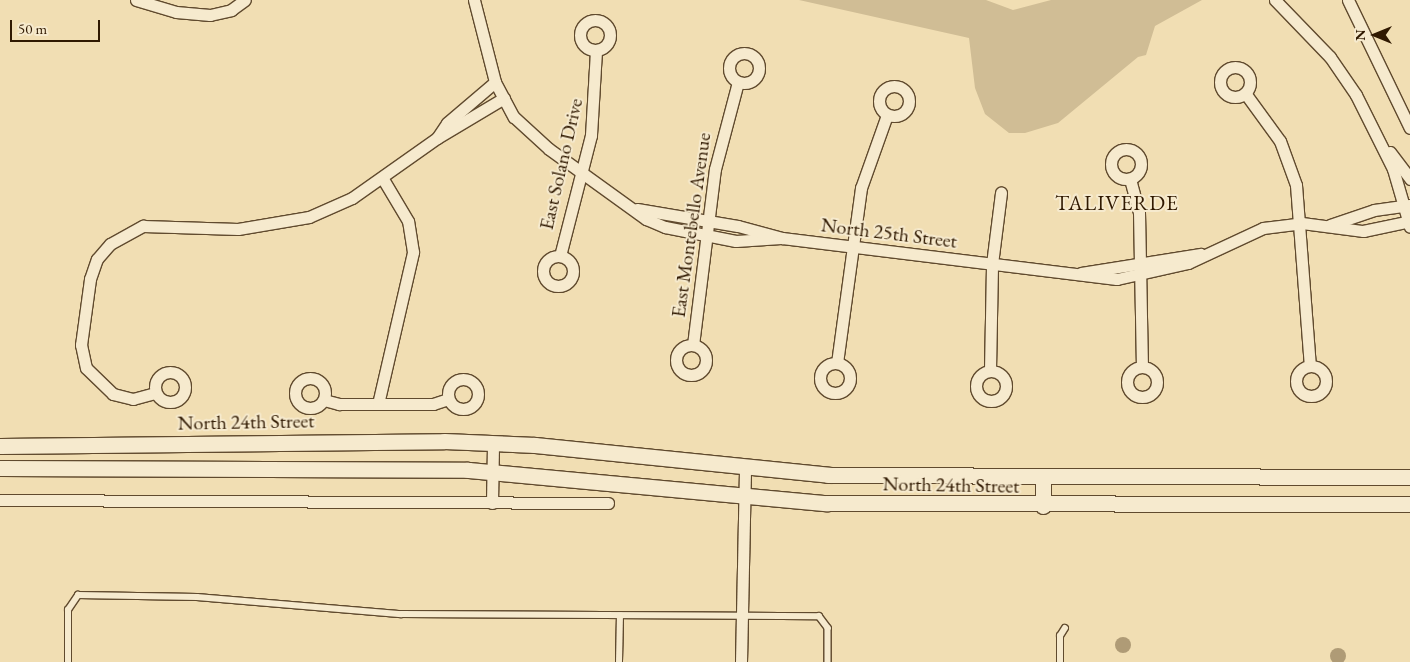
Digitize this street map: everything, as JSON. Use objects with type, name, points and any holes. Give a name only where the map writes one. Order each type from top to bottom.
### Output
[{"type":"main road","name":"North 24th Street","points":[[0,446],[321,441],[493,443],[836,476],[1410,477]]},
{"type":"main road","name":"North 24th Street","points":[[0,468],[493,471],[814,503],[1043,506],[1410,504]]},
{"type":"main road","points":[[1043,477],[1043,506]]},
{"type":"street","points":[[136,0],[176,12],[210,15],[231,10],[245,0]]},
{"type":"street","name":"North 25th Street","points":[[474,0],[495,82],[504,98],[527,131],[580,172],[637,209],[646,219],[705,237],[764,242],[782,238]]},
{"type":"street","points":[[1275,0],[1330,57],[1376,135],[1410,179]]},
{"type":"street","points":[[1348,0],[1410,128]]},
{"type":"street","name":"East Solano Drive","points":[[560,256],[595,111],[596,50]]},
{"type":"street","points":[[437,138],[447,123],[495,82]]},
{"type":"street","name":"East Montebello Avenue","points":[[693,345],[705,237],[719,146],[738,82]]},
{"type":"street","points":[[1245,93],[1280,141],[1296,185],[1302,223],[1310,366]]},
{"type":"street","points":[[156,393],[124,398],[99,386],[86,368],[81,344],[90,279],[97,259],[132,229],[157,225],[238,229],[279,225],[330,209],[383,179],[437,138],[504,98]]},
{"type":"street","points":[[837,363],[851,247],[866,167],[887,115]]},
{"type":"street","points":[[1376,135],[1409,215]]},
{"type":"street","points":[[378,404],[413,252],[408,221],[383,179]]},
{"type":"street","points":[[1130,179],[1139,212],[1142,262],[1142,367]]},
{"type":"street","points":[[990,370],[992,264],[1001,193]]},
{"type":"street","name":"North 25th Street","points":[[637,209],[782,238],[1081,273]]},
{"type":"street","points":[[1330,225],[1409,215]]},
{"type":"street","points":[[1081,273],[1092,278],[1142,277],[1188,263],[1200,254],[1263,228],[1302,223],[1330,225],[1363,231],[1409,215]]},
{"type":"street","points":[[1081,273],[1200,254]]},
{"type":"street","points":[[324,400],[378,404],[433,404],[448,399]]},
{"type":"street","points":[[492,503],[493,443]]},
{"type":"street","points":[[741,662],[745,468]]},
{"type":"street","points":[[0,500],[608,503]]},
{"type":"lane","points":[[68,662],[68,610],[78,594],[197,597],[401,614],[819,616],[828,628],[828,662]]},
{"type":"lane","points":[[620,616],[620,662]]},
{"type":"lane","points":[[1060,662],[1060,636],[1065,628]]},
{"type":"shaded area","points":[[799,0],[986,0],[1013,10],[1051,0],[1202,0],[1155,26],[1146,55],[1138,57],[1058,123],[1025,133],[1009,133],[985,114],[975,88],[969,38]]},
{"type":"shaded area","points":[[1120,637],[1126,637],[1131,642],[1129,651],[1120,653],[1115,648],[1115,642]]},
{"type":"shaded area","points":[[1335,648],[1341,648],[1346,653],[1344,662],[1335,664],[1330,659],[1330,653]]},
{"type":"district","name":"TALIVERDE","points":[[1117,203]]}]
